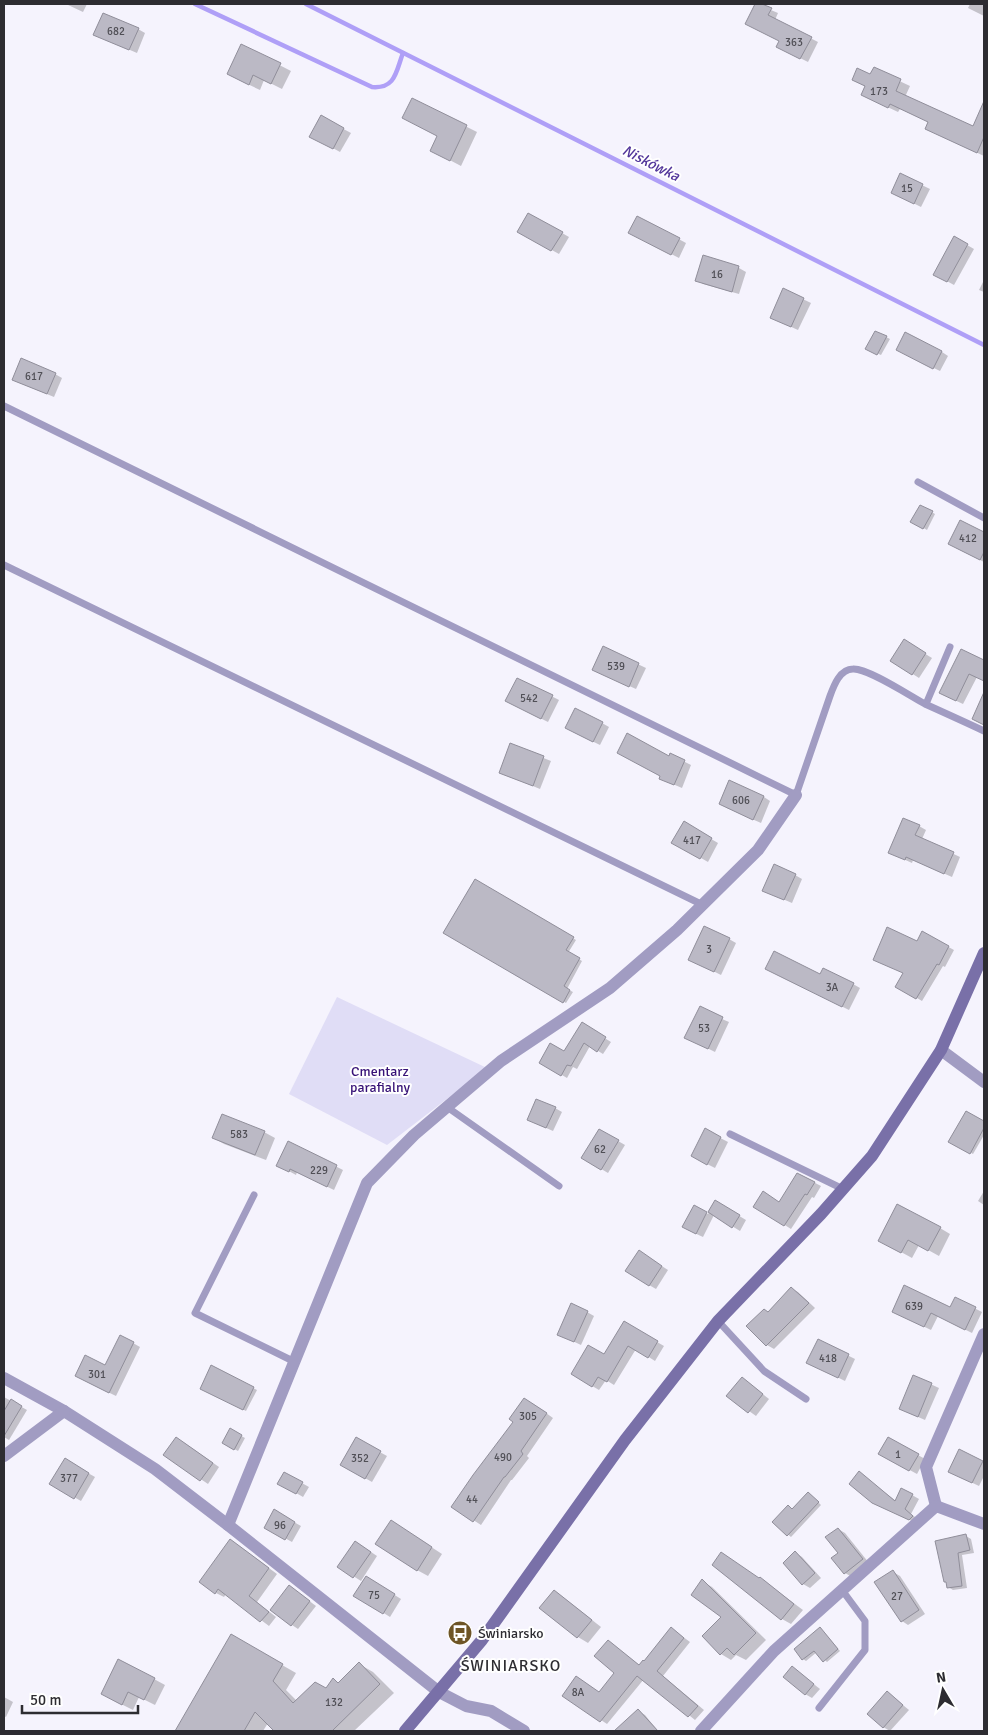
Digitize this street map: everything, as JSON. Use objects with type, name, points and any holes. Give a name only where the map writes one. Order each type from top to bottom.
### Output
[{"type":"street","points":[[228,1525],[367,1183],[414,1135],[501,1062],[610,988],[677,930],[758,850],[796,795]]},
{"type":"street","points":[[406,1731],[482,1640],[625,1440],[718,1321],[821,1214],[872,1156],[941,1050],[984,953]]},
{"type":"street","points":[[941,1050],[984,1082]]},
{"type":"street","points":[[936,1506],[926,1467],[984,1334]]},
{"type":"street","points":[[4,1378],[64,1411],[155,1469],[439,1692],[466,1706],[492,1711],[524,1731]]},
{"type":"street","points":[[4,1454],[64,1411]]},
{"type":"street","points":[[936,1506],[984,1524]]},
{"type":"street","points":[[701,1731],[774,1652],[936,1506]]},
{"type":"lane","points":[[4,406],[796,795],[830,696],[835,684],[844,671],[854,668],[867,672],[926,704],[984,731]]},
{"type":"lane","points":[[918,482],[984,518]]},
{"type":"lane","points":[[4,564],[703,905]]},
{"type":"lane","points":[[926,704],[950,647]]},
{"type":"lane","points":[[447,1107],[559,1186]]},
{"type":"lane","points":[[730,1134],[843,1189]]},
{"type":"lane","points":[[254,1195],[195,1313],[295,1362]]},
{"type":"lane","points":[[718,1321],[764,1372],[806,1399]]},
{"type":"lane","points":[[819,1708],[865,1650],[865,1621],[842,1590]]},
{"type":"green space","name":"Cmentarz parafialny","points":[[337,997],[487,1068],[387,1145],[289,1094]]},
{"type":"building","points":[[755,4],[762,4],[772,8],[768,15],[812,37],[800,59],[776,47],[779,41],[745,24]]},
{"type":"building","points":[[103,13],[139,28],[129,50],[93,35]]},
{"type":"building","points":[[241,44],[281,63],[271,84],[253,75],[249,85],[227,74]]},
{"type":"building","points":[[874,67],[901,79],[896,91],[973,126],[984,101],[984,137],[977,153],[925,129],[928,122],[890,104],[888,108],[861,95],[865,86],[852,80],[857,68],[870,74]]},
{"type":"building","points":[[412,98],[467,125],[450,161],[430,151],[437,136],[402,118]]},
{"type":"building","points":[[321,115],[344,128],[333,149],[309,137]]},
{"type":"building","points":[[900,173],[923,184],[914,204],[891,193]]},
{"type":"building","points":[[528,213],[563,232],[551,251],[517,232]]},
{"type":"building","points":[[637,216],[680,238],[671,255],[628,233]]},
{"type":"building","points":[[954,236],[968,244],[947,282],[933,275]]},
{"type":"building","points":[[703,255],[739,266],[732,292],[695,281]]},
{"type":"building","points":[[783,288],[804,298],[791,327],[770,318]]},
{"type":"building","points":[[875,331],[887,336],[877,355],[865,349]]},
{"type":"building","points":[[905,332],[942,351],[933,369],[896,350]]},
{"type":"building","points":[[21,358],[56,373],[47,394],[12,380]]},
{"type":"building","points":[[920,505],[933,511],[923,529],[910,522]]},
{"type":"building","points":[[960,520],[984,532],[984,552],[980,560],[948,544]]},
{"type":"building","points":[[904,639],[926,653],[912,675],[890,661]]},
{"type":"building","points":[[603,646],[639,663],[629,687],[592,670]]},
{"type":"building","points":[[961,649],[984,660],[984,681],[969,674],[956,701],[939,693]]},
{"type":"building","points":[[517,678],[553,695],[541,719],[505,701]]},
{"type":"building","points":[[984,692],[984,725],[972,719]]},
{"type":"building","points":[[575,708],[603,722],[593,742],[565,728]]},
{"type":"building","points":[[627,733],[669,756],[670,753],[685,760],[674,785],[659,779],[660,776],[617,753]]},
{"type":"building","points":[[510,743],[544,756],[533,786],[499,773]]},
{"type":"building","points":[[729,780],[764,796],[753,820],[719,804]]},
{"type":"building","points":[[903,818],[920,825],[915,835],[954,852],[944,874],[906,857],[905,860],[888,853]]},
{"type":"building","points":[[684,821],[712,838],[700,859],[671,843]]},
{"type":"building","points":[[774,864],[796,874],[784,900],[762,891]]},
{"type":"building","points":[[475,879],[574,937],[566,950],[580,958],[564,986],[570,990],[563,1003],[443,933]]},
{"type":"building","points":[[704,926],[730,938],[714,972],[688,960]]},
{"type":"building","points":[[887,927],[917,941],[922,931],[949,946],[939,965],[937,964],[916,999],[895,987],[903,973],[873,960]]},
{"type":"building","points":[[774,951],[820,974],[823,968],[854,983],[842,1007],[765,969]]},
{"type":"building","points":[[700,1006],[723,1017],[708,1049],[684,1038]]},
{"type":"building","points":[[582,1022],[606,1037],[597,1052],[584,1043],[571,1066],[567,1065],[561,1076],[539,1063],[550,1043],[564,1051]]},
{"type":"building","points":[[536,1099],[556,1107],[546,1128],[527,1120]]},
{"type":"building","points":[[966,1111],[984,1121],[984,1128],[970,1154],[948,1142]]},
{"type":"building","points":[[222,1114],[265,1131],[255,1155],[212,1138]]},
{"type":"building","points":[[705,1128],[721,1137],[707,1165],[691,1156]]},
{"type":"building","points":[[599,1129],[619,1140],[601,1170],[581,1158]]},
{"type":"building","points":[[288,1141],[337,1165],[327,1187],[290,1169],[289,1172],[276,1166]]},
{"type":"building","points":[[797,1173],[815,1182],[784,1226],[753,1207],[763,1191],[779,1202]]},
{"type":"building","points":[[715,1200],[740,1215],[732,1228],[708,1212]]},
{"type":"building","points":[[897,1204],[941,1227],[928,1251],[908,1240],[901,1253],[878,1241]]},
{"type":"building","points":[[694,1205],[707,1212],[696,1234],[682,1227]]},
{"type":"building","points":[[639,1250],[662,1266],[649,1286],[625,1271]]},
{"type":"building","points":[[904,1285],[950,1307],[955,1297],[976,1307],[965,1330],[931,1313],[924,1327],[892,1312]]},
{"type":"building","points":[[791,1287],[809,1303],[766,1346],[746,1326],[764,1309],[768,1312]]},
{"type":"building","points":[[571,1303],[588,1311],[574,1342],[557,1335]]},
{"type":"building","points":[[624,1321],[658,1341],[648,1358],[628,1346],[607,1382],[598,1377],[592,1387],[571,1374],[588,1345],[604,1354]]},
{"type":"building","points":[[120,1335],[134,1342],[109,1393],[75,1376],[85,1355],[105,1365]]},
{"type":"building","points":[[818,1339],[849,1354],[838,1378],[806,1363]]},
{"type":"building","points":[[211,1365],[254,1387],[243,1410],[200,1389]]},
{"type":"building","points":[[913,1375],[932,1383],[918,1417],[899,1409]]},
{"type":"building","points":[[742,1377],[763,1394],[748,1413],[726,1396]]},
{"type":"building","points":[[524,1398],[547,1413],[521,1451],[523,1454],[504,1477],[473,1522],[451,1507],[513,1422],[509,1419]]},
{"type":"building","points":[[11,1399],[22,1406],[4,1436],[4,1411]]},
{"type":"building","points":[[230,1428],[242,1435],[234,1450],[222,1443]]},
{"type":"building","points":[[176,1437],[213,1463],[200,1481],[163,1455]]},
{"type":"building","points":[[356,1437],[381,1451],[365,1479],[340,1465]]},
{"type":"building","points":[[888,1437],[919,1454],[909,1471],[878,1454]]},
{"type":"building","points":[[959,1449],[983,1461],[972,1483],[948,1472]]},
{"type":"building","points":[[65,1458],[89,1473],[74,1499],[49,1484]]},
{"type":"building","points":[[859,1471],[895,1501],[901,1488],[913,1494],[905,1509],[913,1516],[909,1520],[872,1503],[849,1484]]},
{"type":"building","points":[[284,1472],[303,1482],[296,1494],[277,1484]]},
{"type":"building","points":[[808,1492],[819,1502],[787,1536],[772,1522],[788,1505],[792,1509]]},
{"type":"building","points":[[274,1509],[295,1522],[285,1540],[264,1528]]},
{"type":"building","points":[[391,1520],[432,1547],[417,1571],[375,1544]]},
{"type":"building","points":[[838,1528],[863,1559],[844,1574],[831,1558],[838,1553],[825,1537]]},
{"type":"building","points":[[966,1534],[970,1550],[958,1553],[962,1586],[947,1588],[935,1541]]},
{"type":"building","points":[[230,1539],[269,1568],[249,1596],[269,1612],[260,1622],[218,1589],[215,1594],[199,1582]]},
{"type":"building","points":[[355,1541],[371,1552],[353,1578],[337,1567]]},
{"type":"building","points":[[795,1551],[815,1573],[802,1585],[783,1563]]},
{"type":"building","points":[[721,1552],[760,1577],[794,1604],[781,1620],[712,1565]]},
{"type":"building","points":[[893,1570],[919,1610],[901,1622],[874,1582]]},
{"type":"building","points":[[366,1576],[395,1594],[383,1614],[353,1596]]},
{"type":"building","points":[[702,1579],[756,1633],[734,1655],[727,1648],[720,1655],[702,1636],[721,1617],[691,1595]]},
{"type":"building","points":[[289,1585],[310,1601],[291,1626],[270,1610]]},
{"type":"building","points":[[554,1590],[592,1620],[577,1638],[539,1608]]},
{"type":"building","points":[[671,1627],[684,1638],[657,1671],[698,1706],[688,1717],[637,1676],[600,1722],[562,1696],[576,1676],[599,1692],[614,1673],[594,1656],[608,1640],[639,1665]]},
{"type":"building","points":[[820,1627],[838,1649],[823,1662],[814,1651],[802,1660],[794,1649]]},
{"type":"building","points":[[231,1634],[283,1664],[273,1681],[293,1703],[315,1682],[326,1688],[333,1678],[338,1683],[359,1662],[380,1684],[332,1731],[274,1731],[255,1712],[244,1731],[175,1731]]},
{"type":"building","points":[[118,1659],[155,1678],[144,1700],[128,1692],[122,1705],[101,1694]]},
{"type":"building","points":[[792,1666],[814,1684],[805,1695],[783,1677]]},
{"type":"building","points":[[887,1691],[903,1705],[883,1728],[867,1714]]},
{"type":"building","points":[[638,1709],[658,1731],[614,1731]]},
{"type":"waterway","points":[[195,4],[372,87],[380,87],[391,82],[403,53]]},
{"type":"waterway","name":"Niskówka","points":[[306,4],[984,345]]},
{"type":"place","name":"Świniarsko","points":[[460,1633]]},
{"type":"district","name":"ŚWINIARSKO","points":[[511,1665]]}]
